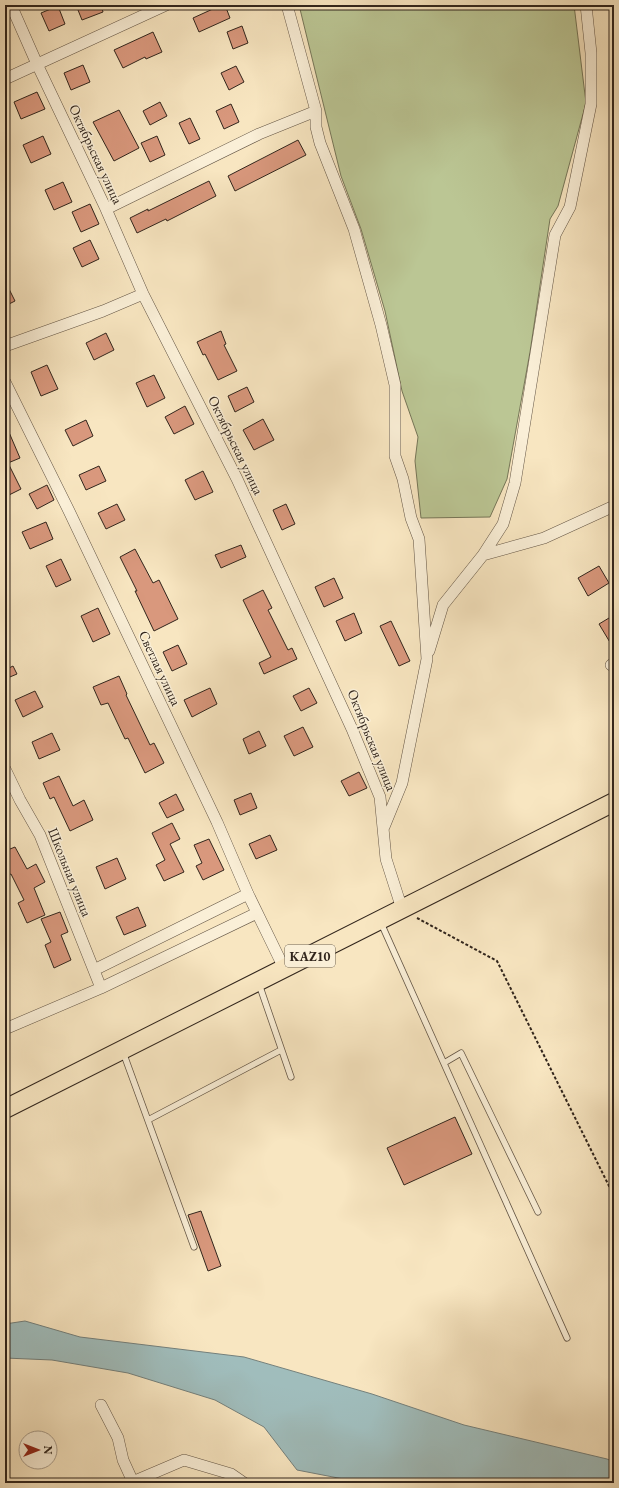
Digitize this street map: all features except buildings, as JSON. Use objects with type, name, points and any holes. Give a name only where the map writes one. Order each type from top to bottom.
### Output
[{"type":"highway","name":"KAZ10","points":[[5,1108],[380,921],[614,802]]},
{"type":"street","name":"Октябрьская улица","points":[[11,5],[37,64],[106,209],[143,294],[237,479],[352,728],[380,797],[386,859],[402,909]]},
{"type":"street","points":[[5,78],[166,5]]},
{"type":"street","points":[[287,5],[316,110],[316,127],[320,143],[354,229],[381,325],[394,385],[395,456],[403,479],[411,518],[419,539],[427,659]]},
{"type":"street","points":[[383,829],[402,783],[427,659],[443,605],[483,554],[503,524],[515,483],[555,235],[570,207],[591,104],[591,54],[586,5]]},
{"type":"street","points":[[106,209],[259,134],[316,110]]},
{"type":"street","points":[[5,346],[103,312],[143,294]]},
{"type":"street","name":"Светлая улица","points":[[5,382],[69,511],[214,815],[248,894],[284,968]]},
{"type":"street","points":[[483,554],[544,538],[614,506]]},
{"type":"street","name":"Школьная улица","points":[[5,770],[40,835],[101,988]]},
{"type":"street","points":[[94,970],[248,894]]},
{"type":"street","points":[[5,1029],[101,988],[257,913]]},
{"type":"street","points":[[101,1405],[118,1438],[123,1460],[131,1482],[184,1460],[231,1474],[244,1483]]},
{"type":"lane","points":[[380,921],[567,1338]]},
{"type":"lane","points":[[258,982],[291,1077]]},
{"type":"lane","points":[[122,1049],[194,1247]]},
{"type":"lane","points":[[148,1120],[282,1050]]},
{"type":"lane","points":[[444,1063],[462,1053],[538,1212]]},
{"type":"path","points":[[402,909],[497,961],[614,1196]]},
{"type":"green space","points":[[299,5],[574,5],[586,103],[558,206],[550,219],[530,352],[507,479],[490,517],[421,518],[415,461],[418,437],[402,391],[385,311],[361,229],[341,176]]},
{"type":"water","points":[[25,1321],[80,1337],[244,1357],[372,1394],[464,1425],[607,1459],[614,1462],[614,1483],[364,1483],[297,1470],[264,1427],[215,1400],[128,1373],[52,1360],[5,1358],[5,1324]]}]
